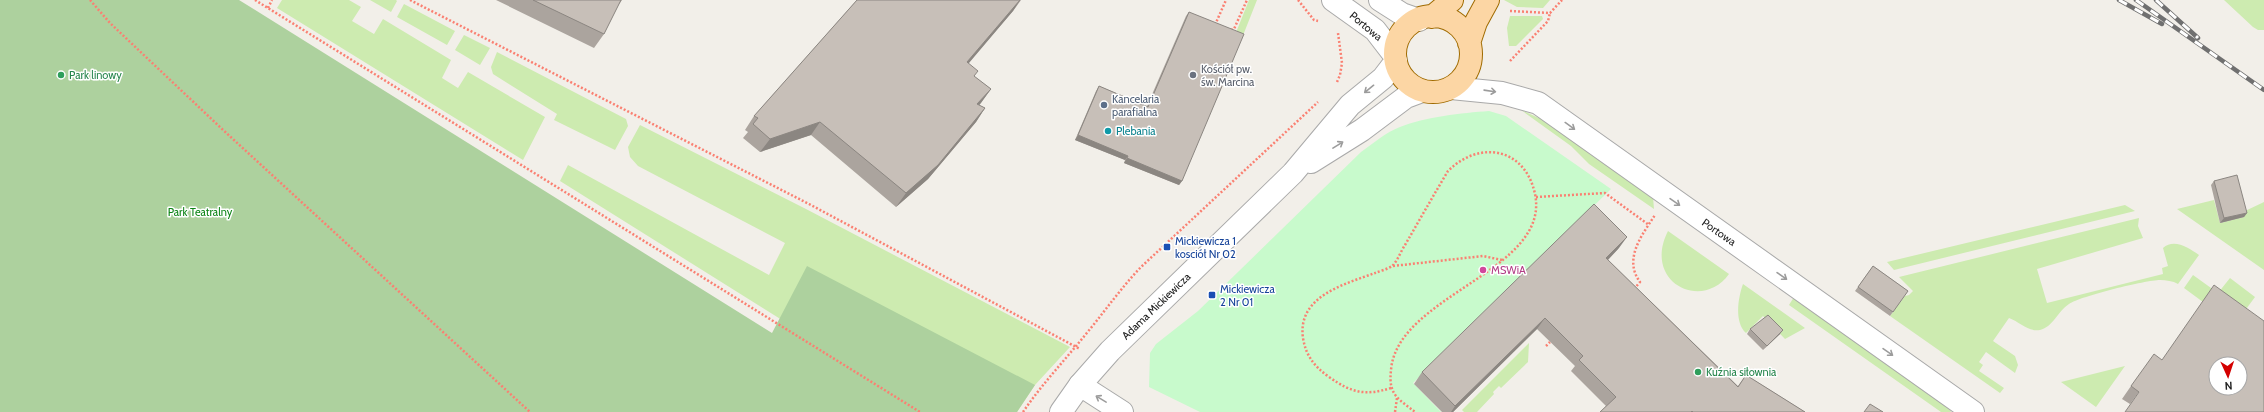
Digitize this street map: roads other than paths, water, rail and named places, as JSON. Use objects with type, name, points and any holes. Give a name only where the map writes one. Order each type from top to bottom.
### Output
[{"type":"main road","points":[[1426,18],[1452,22],[1463,31],[1469,43],[1471,56],[1468,69],[1461,80],[1451,88],[1434,92],[1422,91],[1405,80],[1396,58],[1400,36],[1410,25],[1426,18],[1452,0]]},
{"type":"main road","points":[[1469,43],[1476,22],[1496,5]]},
{"type":"street","name":"Portowa","points":[[1333,0],[1375,30],[1396,58]]},
{"type":"street","points":[[1380,0],[1402,14],[1426,18]]},
{"type":"street","name":"Adama Mickiewicza","points":[[1061,412],[1080,386],[1110,351],[1293,173],[1350,106],[1383,78],[1396,58]]},
{"type":"street","name":"Portowa","points":[[1451,88],[1502,93],[1538,103],[1973,412]]},
{"type":"street","name":"Adama Mickiewicza","points":[[1293,173],[1362,130],[1406,97],[1422,91]]},
{"type":"street","points":[[1080,386],[1122,412]]},
{"type":"railway","points":[[2119,0],[2162,24]]},
{"type":"railway","points":[[2136,0],[2264,90]]},
{"type":"railway","points":[[2156,0],[2198,38]]},
{"type":"place","name":"Park linowy","points":[[61,75]]},
{"type":"place","name":"Kościół pw. św. Marcina","points":[[1193,75]]},
{"type":"place","name":"Kancelaria parafialna","points":[[1104,105]]},
{"type":"place","name":"Plebania","points":[[1108,131]]},
{"type":"place","name":"Mickiewicza 1 kosciół Nr 02","points":[[1167,247]]},
{"type":"place","name":"MSWiA","points":[[1483,270]]},
{"type":"place","name":"Mickiewicza 2 Nr 01","points":[[1212,295]]},
{"type":"place","name":"Kuźnia siłownia","points":[[1698,372]]},
{"type":"park label","name":"Park Teatralny","points":[[200,212]]}]
